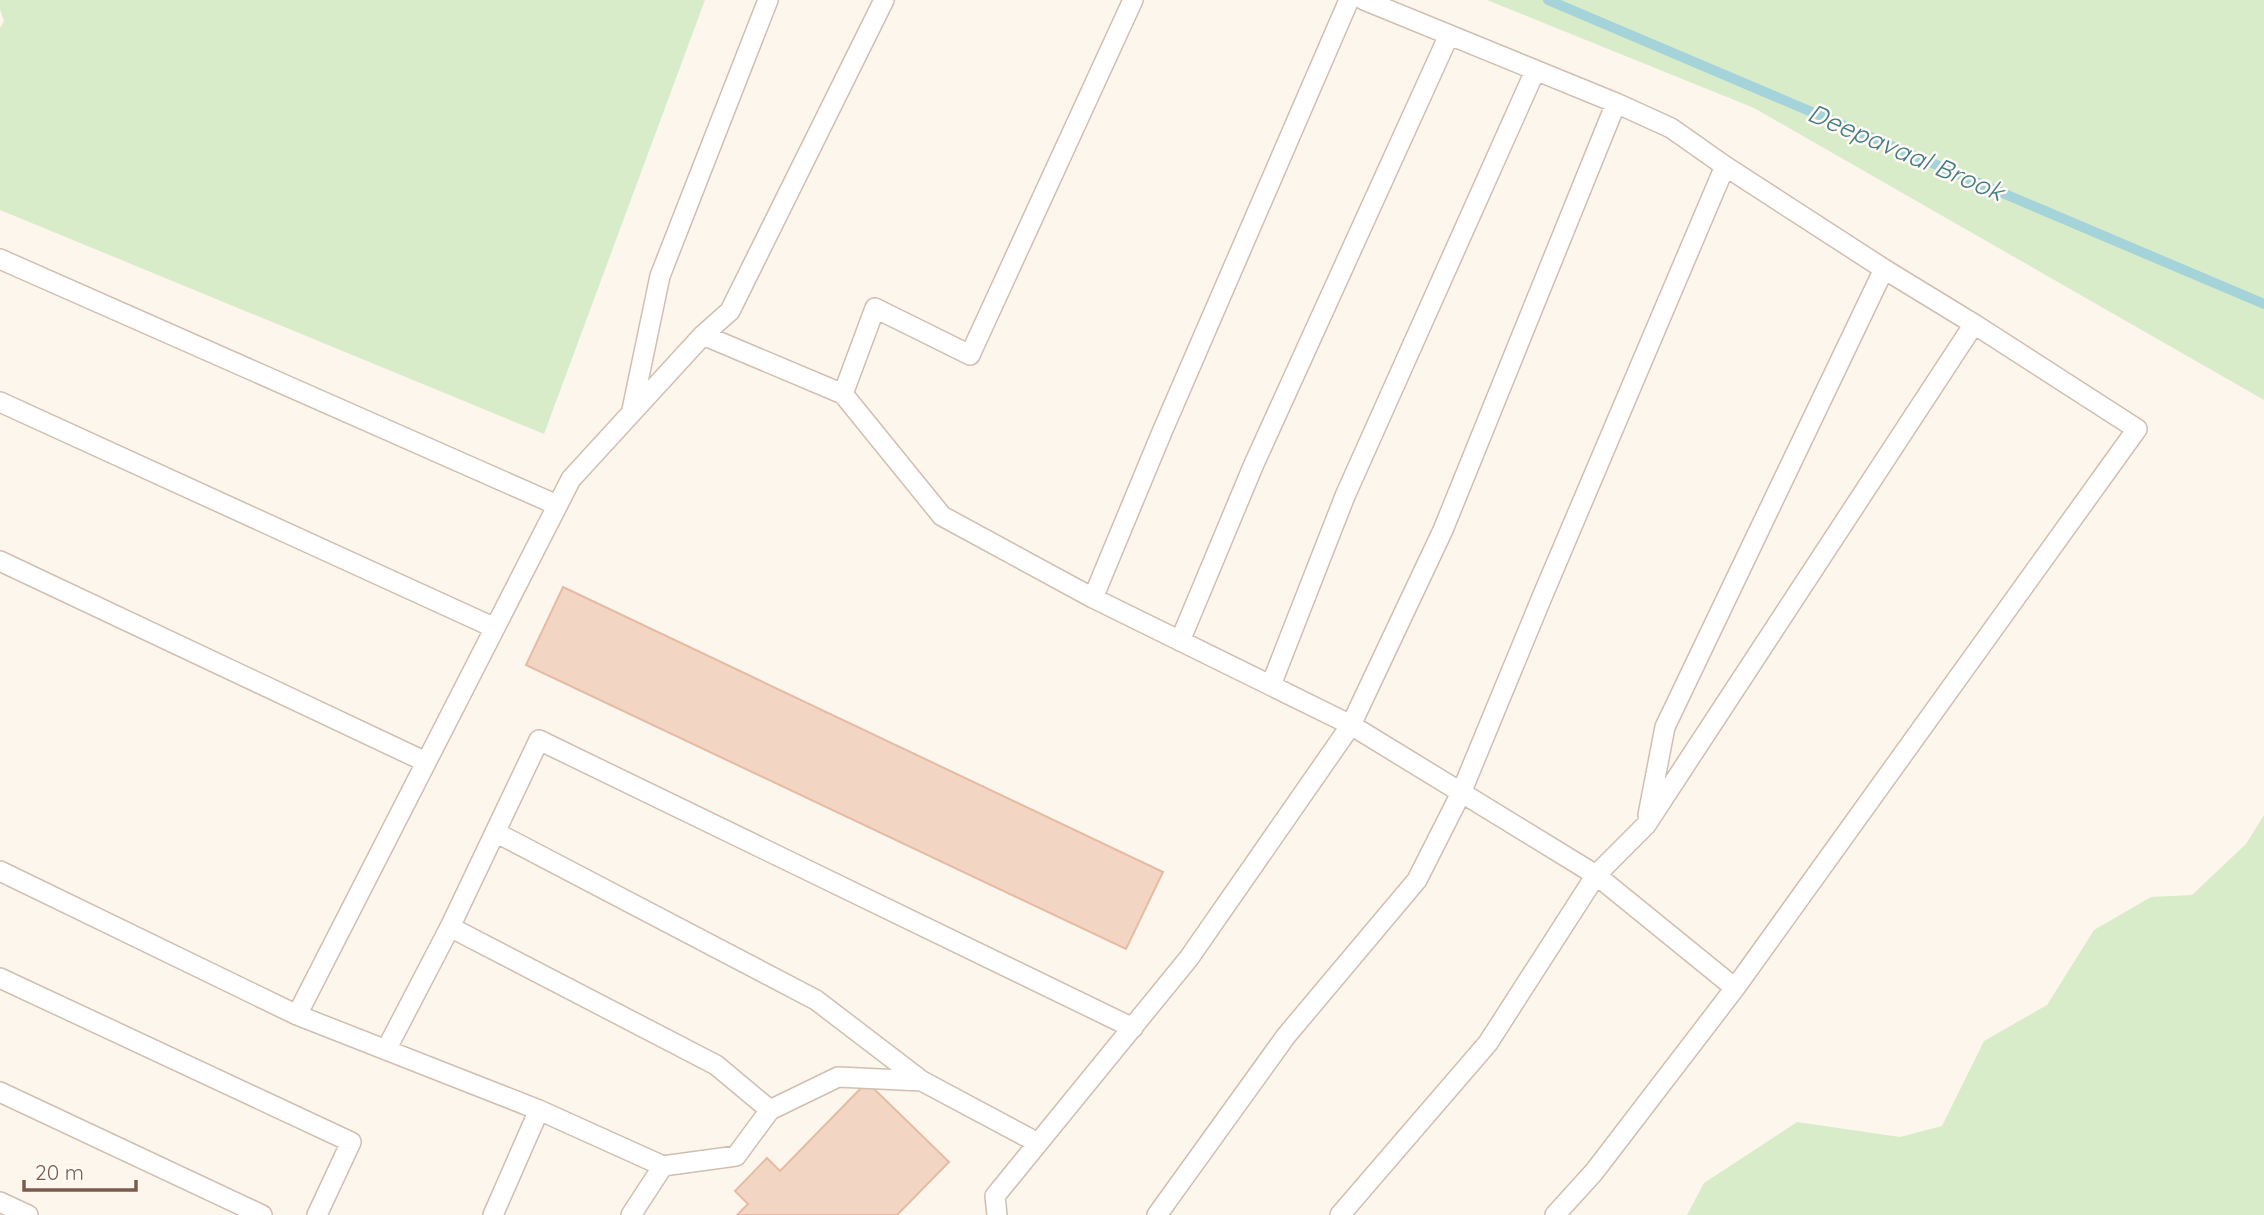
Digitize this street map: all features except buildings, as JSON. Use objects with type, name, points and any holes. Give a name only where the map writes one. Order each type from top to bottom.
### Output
[{"type":"lane","points":[[631,412],[660,276],[768,0]]},
{"type":"lane","points":[[297,1015],[571,479],[703,335],[730,311],[884,0]]},
{"type":"lane","points":[[843,394],[875,308],[970,355],[1133,0]]},
{"type":"lane","points":[[1093,598],[1167,419],[1349,0]]},
{"type":"lane","points":[[1364,0],[1671,128],[1884,269],[2137,429],[1735,988],[1594,1172],[1555,1215]]},
{"type":"lane","points":[[1180,641],[1254,464],[1449,35]]},
{"type":"lane","points":[[1271,685],[1345,496],[1535,71]]},
{"type":"lane","points":[[998,1215],[995,1196],[1189,958],[1351,725],[1443,530],[1616,103]]},
{"type":"lane","points":[[1157,1215],[1286,1036],[1418,880],[1461,793],[1725,166]]},
{"type":"lane","points":[[0,259],[557,505]]},
{"type":"lane","points":[[1646,825],[1665,727],[1884,269]]},
{"type":"lane","points":[[1340,1215],[1488,1043],[1596,875],[1646,825],[1974,324]]},
{"type":"lane","points":[[703,335],[843,394],[942,516],[1093,598],[1351,725],[1596,875],[1735,988]]},
{"type":"lane","points":[[0,402],[495,628]]},
{"type":"lane","points":[[0,561],[426,762]]},
{"type":"lane","points":[[386,1050],[450,927],[539,740],[1133,1028]]},
{"type":"lane","points":[[495,832],[816,1000],[922,1081],[1038,1143]]},
{"type":"lane","points":[[0,871],[297,1015],[539,1110],[663,1166],[736,1156],[770,1110],[838,1077],[922,1081]]},
{"type":"lane","points":[[450,927],[716,1065],[770,1110]]},
{"type":"lane","points":[[0,978],[351,1142],[317,1215]]},
{"type":"lane","points":[[0,1092],[262,1215]]},
{"type":"lane","points":[[493,1215],[539,1110]]},
{"type":"lane","points":[[631,1215],[663,1166]]},
{"type":"lane","points":[[0,1202],[28,1215]]},
{"type":"green space","points":[[0,0],[705,0],[544,434],[0,210],[0,28],[4,21]]},
{"type":"green space","points":[[1487,0],[2264,0],[2264,400],[1754,108]]},
{"type":"green space","points":[[2264,815],[2264,1215],[1687,1215],[1704,1183],[1797,1122],[1900,1137],[1942,1126],[1984,1041],[2047,1005],[2094,930],[2151,897],[2192,895],[2246,844]]},
{"type":"waterway","name":"Deepavaal Brook","points":[[1548,0],[2264,304]]}]
